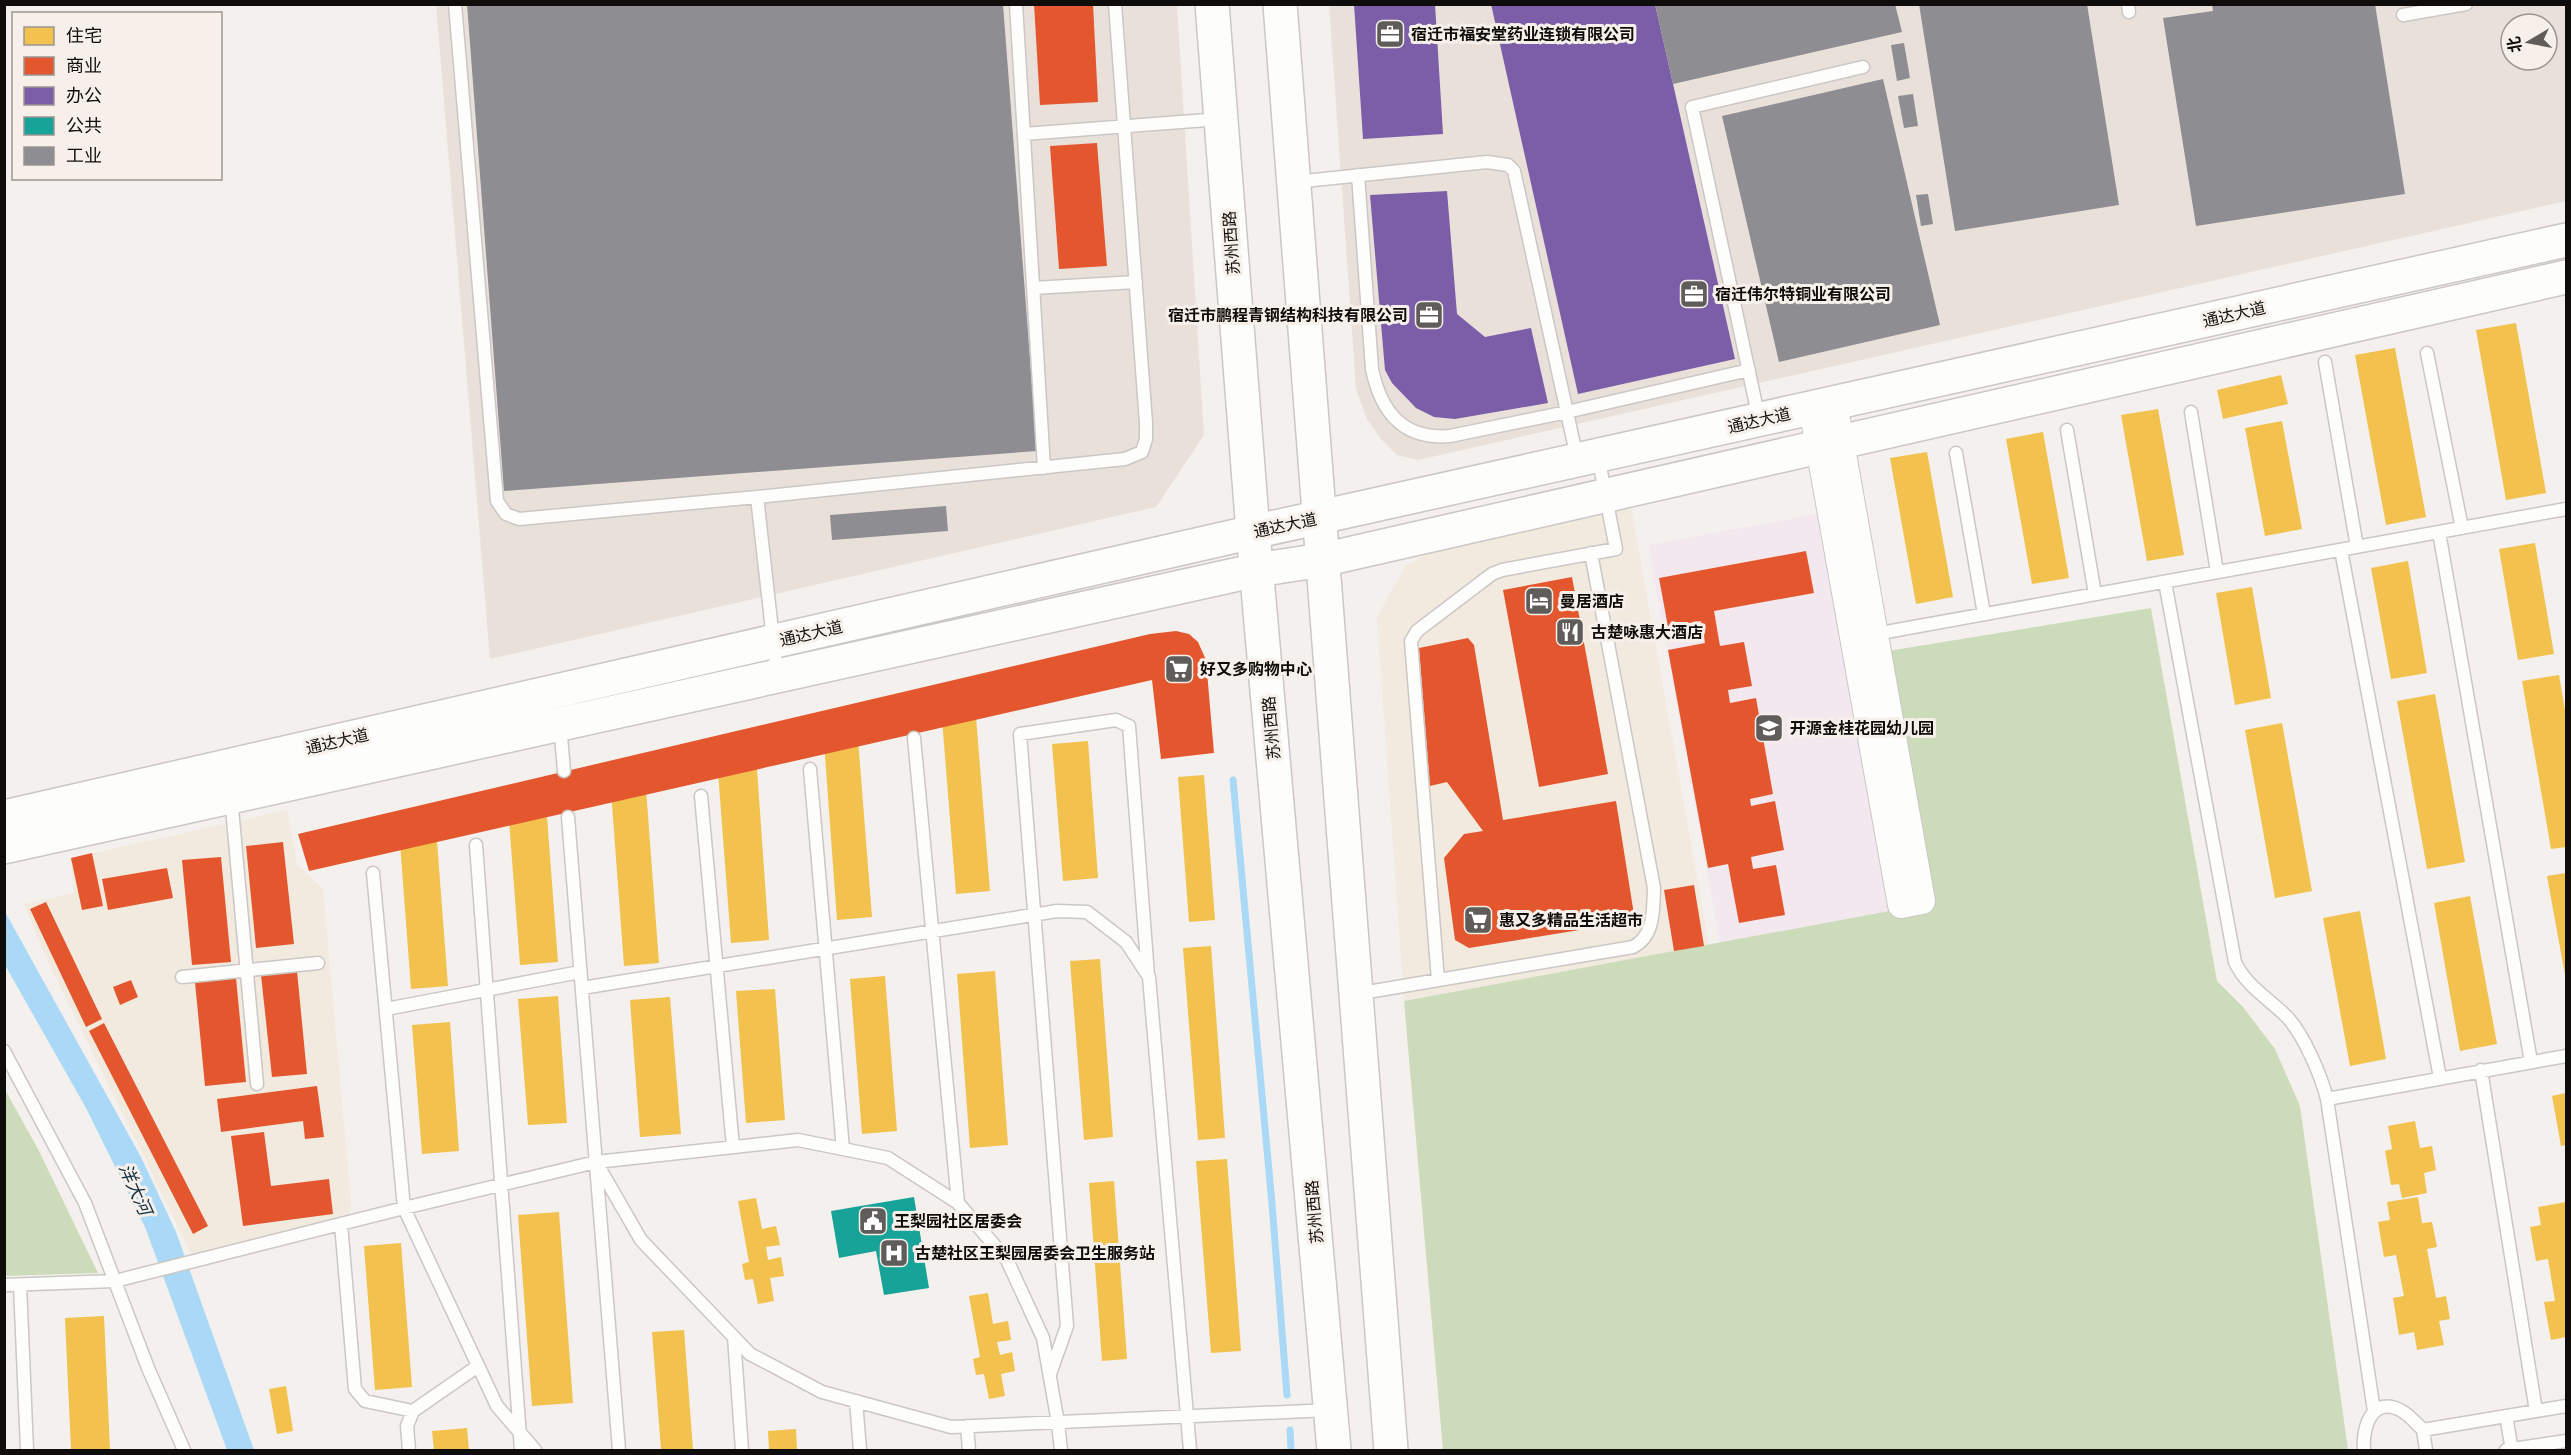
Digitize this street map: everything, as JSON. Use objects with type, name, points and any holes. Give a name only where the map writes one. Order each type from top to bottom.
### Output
[{"type":"main road","name":"苏州西路","points":[[1212,4],[1253,532],[1334,1450]]},
{"type":"main road","points":[[1280,4],[1391,1450]]},
{"type":"main road","name":"通达大道","points":[[559,708],[773,642],[1253,532],[2566,240]]},
{"type":"main road","name":"通达大道","points":[[4,847],[229,782],[559,708],[777,676],[1257,570],[1322,560],[2566,277]]},
{"type":"main road","name":"通达大道","points":[[4,817],[229,782]]},
{"type":"street","points":[[1823,406],[1870,646],[1901,905],[1923,900],[1880,723]]},
{"type":"lane","points":[[455,4],[497,501],[506,514],[519,519],[1044,468],[1125,459],[1142,452],[1146,439],[1116,4]]},
{"type":"lane","points":[[1016,4],[1044,468]]},
{"type":"lane","points":[[2403,15],[2466,4]]},
{"type":"lane","points":[[1760,420],[1692,107],[1863,67]]},
{"type":"lane","points":[[1024,134],[1221,119]]},
{"type":"lane","points":[[1293,182],[1487,162],[1508,165],[1514,171],[1567,412],[1606,496],[1616,549],[1502,570],[1492,574],[1417,631],[1411,641],[1438,980]]},
{"type":"lane","points":[[1358,175],[1372,369],[1376,386],[1389,413],[1401,425],[1432,438],[1449,436],[1567,412],[1749,370]]},
{"type":"lane","points":[[1033,288],[1136,282]]},
{"type":"lane","points":[[2427,353],[2462,528]]},
{"type":"lane","points":[[2325,362],[2357,547]]},
{"type":"lane","points":[[2191,412],[2217,572]]},
{"type":"lane","points":[[2067,430],[2095,594]]},
{"type":"lane","points":[[1956,453],[1984,615]]},
{"type":"lane","points":[[757,497],[777,676]]},
{"type":"lane","points":[[1870,646],[1984,615],[2566,509]]},
{"type":"lane","points":[[2439,532],[2531,1062]]},
{"type":"lane","points":[[2341,550],[2440,1078]]},
{"type":"lane","points":[[1355,994],[1633,947],[1641,943],[1652,921],[1654,888],[1591,554]]},
{"type":"lane","points":[[2165,582],[2235,962],[2241,976],[2288,1017],[2322,1078],[2374,1411]]},
{"type":"lane","points":[[559,708],[564,771]]},
{"type":"lane","points":[[1050,1375],[1067,1326],[1020,734],[1116,720],[1129,726],[1190,1450]]},
{"type":"lane","points":[[914,738],[958,1203]]},
{"type":"lane","points":[[810,769],[843,1149]]},
{"type":"lane","points":[[229,782],[257,1084]]},
{"type":"lane","points":[[701,796],[733,1147]]},
{"type":"lane","points":[[568,818],[619,1450]]},
{"type":"lane","points":[[476,845],[520,1450]]},
{"type":"lane","points":[[373,873],[404,1208],[497,1406],[535,1450]]},
{"type":"lane","points":[[582,988],[1057,911],[1087,912],[1126,942],[1149,977]]},
{"type":"lane","points":[[182,977],[318,963]]},
{"type":"lane","points":[[386,1009],[580,972]]},
{"type":"lane","points":[[4,1051],[86,1203],[148,1368],[184,1450]]},
{"type":"lane","points":[[2327,1099],[2566,1056]]},
{"type":"lane","points":[[2481,1070],[2536,1411]]},
{"type":"lane","points":[[4,1285],[115,1281],[596,1162],[798,1140],[888,1158],[958,1203],[1007,1260],[1043,1338],[1061,1450]]},
{"type":"lane","points":[[596,1162],[641,1240],[750,1354],[822,1392],[951,1427],[1331,1410]]},
{"type":"lane","points":[[341,1224],[355,1389],[365,1401],[413,1411]]},
{"type":"lane","points":[[20,1285],[27,1450]]},
{"type":"lane","points":[[734,1337],[742,1450]]},
{"type":"lane","points":[[409,1450],[407,1426],[413,1411],[478,1366]]},
{"type":"lane","points":[[856,1401],[860,1450]]},
{"type":"lane","points":[[2423,1430],[2566,1406]]},
{"type":"lane","points":[[2364,1450],[2364,1432],[2368,1418],[2374,1411],[2387,1408],[2399,1410],[2423,1430],[2426,1450]]},
{"type":"lane","points":[[2506,1416],[2509,1450],[2566,1441]]},
{"type":"lane","points":[[967,1426],[969,1450]]},
{"type":"shaded area","points":[[436,5],[1177,5],[1204,435],[1156,507],[490,659]]},
{"type":"shaded area","points":[[1329,5],[2566,5],[2566,201],[1418,460],[1397,455],[1381,439],[1367,419],[1356,389]]},
{"type":"shaded area","points":[[1631,507],[1709,945],[1404,1001],[1377,617],[1405,566],[1436,548]]},
{"type":"shaded area","name":"开源金桂花园幼儿园","points":[[1817,514],[1889,912],[1720,943],[1648,545]]},
{"type":"shaded area","points":[[287,810],[297,864],[323,889],[351,1202],[348,1222],[226,1253],[213,1248],[195,1261],[48,962],[24,904],[74,893],[71,858]]},
{"type":"green space","points":[[2151,608],[2217,981],[2243,1007],[2275,1049],[2300,1106],[2348,1450],[1443,1450],[1404,1001],[1933,903],[1888,651]]},
{"type":"green space","points":[[4,1088],[38,1149],[98,1273],[5,1276]]},
{"type":"water","name":"洋大河","points":[[4,910],[141,1157],[176,1232],[254,1450],[227,1450],[145,1227],[86,1108],[5,965]]},
{"type":"building: 住宅","points":[[2516,323],[2546,493],[2506,500],[2476,330]]},
{"type":"building: 住宅","points":[[2395,348],[2426,517],[2386,525],[2355,355]]},
{"type":"building: 住宅","points":[[2281,375],[2288,404],[2223,419],[2217,390]]},
{"type":"building: 住宅","points":[[2158,409],[2184,555],[2147,561],[2121,415]]},
{"type":"building: 住宅","points":[[2282,421],[2302,529],[2265,536],[2245,428]]},
{"type":"building: 住宅","points":[[2043,432],[2069,578],[2032,584],[2006,439]]},
{"type":"building: 住宅","points":[[1927,452],[1953,597],[1916,604],[1890,458]]},
{"type":"building: 住宅","points":[[2535,543],[2554,654],[2518,660],[2499,549]]},
{"type":"building: 住宅","points":[[2408,561],[2427,673],[2391,679],[2371,568]]},
{"type":"building: 住宅","points":[[2252,587],[2271,698],[2235,705],[2216,593]]},
{"type":"building: 住宅","points":[[2559,675],[2566,716],[2566,847],[2551,849],[2522,681]]},
{"type":"building: 住宅","points":[[2435,694],[2465,862],[2427,869],[2397,701]]},
{"type":"building: 住宅","points":[[976,717],[990,891],[956,894],[942,719]]},
{"type":"building: 住宅","points":[[2282,723],[2312,891],[2275,898],[2245,730]]},
{"type":"building: 住宅","points":[[858,739],[872,917],[837,920],[824,742]]},
{"type":"building: 住宅","points":[[1088,741],[1098,878],[1063,881],[1052,744]]},
{"type":"building: 住宅","points":[[757,769],[769,940],[731,943],[718,772]]},
{"type":"building: 住宅","points":[[1204,775],[1215,920],[1189,922],[1178,777]]},
{"type":"building: 住宅","points":[[646,789],[659,963],[624,966],[611,791]]},
{"type":"building: 住宅","points":[[547,817],[558,962],[520,965],[509,820]]},
{"type":"building: 住宅","points":[[437,841],[448,986],[411,989],[400,843]]},
{"type":"building: 住宅","points":[[2566,873],[2566,975],[2565,975],[2547,876]]},
{"type":"building: 住宅","points":[[2470,896],[2497,1044],[2460,1051],[2434,903]]},
{"type":"building: 住宅","points":[[2360,911],[2386,1059],[2350,1066],[2323,918]]},
{"type":"building: 住宅","points":[[1211,946],[1225,1138],[1198,1140],[1183,948]]},
{"type":"building: 住宅","points":[[1100,959],[1113,1137],[1084,1140],[1070,961]]},
{"type":"building: 住宅","points":[[995,971],[1008,1145],[970,1148],[957,974]]},
{"type":"building: 住宅","points":[[885,976],[897,1131],[862,1134],[850,979]]},
{"type":"building: 住宅","points":[[775,989],[785,1120],[746,1123],[736,991]]},
{"type":"building: 住宅","points":[[558,996],[567,1123],[528,1125],[518,999]]},
{"type":"building: 住宅","points":[[670,997],[681,1134],[640,1137],[630,1000]]},
{"type":"building: 住宅","points":[[450,1022],[459,1151],[422,1154],[412,1025]]},
{"type":"building: 住宅","points":[[2566,1093],[2566,1145],[2561,1146],[2552,1096]]},
{"type":"building: 住宅","points":[[2415,1121],[2420,1148],[2432,1146],[2436,1170],[2424,1173],[2427,1193],[2402,1198],[2399,1184],[2391,1185],[2385,1151],[2392,1149],[2388,1126]]},
{"type":"building: 住宅","points":[[1227,1159],[1241,1351],[1211,1353],[1196,1161]]},
{"type":"building: 住宅","points":[[1114,1181],[1127,1359],[1102,1361],[1089,1183]]},
{"type":"building: 住宅","points":[[2418,1197],[2422,1223],[2432,1222],[2437,1247],[2427,1249],[2436,1298],[2446,1296],[2450,1319],[2439,1321],[2444,1345],[2417,1350],[2414,1332],[2399,1335],[2393,1298],[2404,1296],[2396,1255],[2384,1257],[2378,1222],[2390,1220],[2387,1202]]},
{"type":"building: 住宅","points":[[756,1198],[762,1229],[776,1226],[780,1245],[766,1247],[768,1260],[781,1257],[784,1276],[770,1278],[774,1301],[758,1304],[753,1279],[745,1280],[742,1264],[749,1262],[738,1201]]},
{"type":"building: 住宅","points":[[2566,1202],[2566,1337],[2551,1340],[2544,1302],[2555,1301],[2548,1259],[2536,1261],[2530,1227],[2541,1225],[2538,1207]]},
{"type":"building: 住宅","points":[[559,1212],[573,1403],[532,1406],[518,1215]]},
{"type":"building: 住宅","points":[[401,1243],[412,1387],[375,1390],[364,1246]]},
{"type":"building: 住宅","points":[[988,1293],[993,1324],[1008,1321],[1011,1340],[997,1342],[1000,1355],[1012,1352],[1015,1371],[1001,1374],[1005,1396],[989,1399],[984,1374],[976,1375],[973,1359],[980,1357],[969,1296]]},
{"type":"building: 住宅","points":[[104,1316],[110,1450],[71,1450],[65,1318]]},
{"type":"building: 住宅","points":[[684,1330],[693,1450],[661,1450],[652,1332]]},
{"type":"building: 住宅","points":[[286,1386],[293,1431],[277,1434],[269,1389]]},
{"type":"building: 住宅","points":[[467,1428],[469,1450],[434,1450],[432,1431]]},
{"type":"building: 住宅","points":[[796,1429],[797,1450],[769,1450],[768,1431]]},
{"type":"building: 商业","points":[[1034,4],[1093,4],[1098,102],[1040,105]]},
{"type":"building: 商业","points":[[1097,143],[1107,266],[1059,269],[1050,146]]},
{"type":"building: 商业","points":[[1806,551],[1814,593],[1714,611],[1720,646],[1744,642],[1752,686],[1728,690],[1730,703],[1756,698],[1773,794],[1750,799],[1751,806],[1775,801],[1784,850],[1751,857],[1753,869],[1776,865],[1785,915],[1739,923],[1728,864],[1708,868],[1668,650],[1705,643],[1701,621],[1668,627],[1659,578]]},
{"type":"building: 商业","points":[[1572,577],[1608,774],[1539,787],[1503,590]]},
{"type":"building: 商业","points":[[1176,631],[1189,634],[1198,642],[1206,660],[1214,753],[1161,759],[1152,680],[309,871],[298,834],[1150,634]]},
{"type":"building: 商业","points":[[1468,638],[1474,645],[1503,820],[1616,801],[1635,921],[1469,948],[1455,940],[1444,858],[1464,834],[1483,831],[1447,782],[1430,786],[1419,648]]},
{"type":"building: 商业","points":[[283,842],[294,944],[256,948],[246,846]]},
{"type":"building: 商业","points":[[92,853],[103,906],[82,910],[71,858]]},
{"type":"building: 商业","points":[[221,857],[231,962],[192,965],[182,860]]},
{"type":"building: 商业","points":[[167,868],[173,898],[108,910],[102,879]]},
{"type":"building: 商业","points":[[1694,885],[1704,946],[1674,951],[1664,890]]},
{"type":"building: 商业","points":[[46,902],[102,1019],[86,1027],[30,909]]},
{"type":"building: 商业","points":[[297,971],[307,1074],[272,1077],[261,975]]},
{"type":"building: 商业","points":[[236,978],[246,1082],[205,1086],[195,982]]},
{"type":"building: 商业","points":[[131,980],[138,997],[120,1005],[113,987]]},
{"type":"building: 商业","points":[[104,1023],[208,1226],[193,1234],[89,1031]]},
{"type":"building: 商业","points":[[317,1086],[324,1137],[305,1139],[303,1121],[221,1132],[217,1099]]},
{"type":"building: 商业","points":[[264,1132],[271,1186],[329,1179],[333,1214],[243,1226],[231,1136]]},
{"type":"building: 办公","points":[[1354,4],[1435,4],[1443,134],[1363,139]]},
{"type":"building: 办公","points":[[1491,4],[1655,4],[1735,359],[1578,394]]},
{"type":"building: 办公","points":[[1447,191],[1457,314],[1485,337],[1531,328],[1548,403],[1455,419],[1434,417],[1416,408],[1392,383],[1385,370],[1370,195]]},
{"type":"building: 公共","points":[[914,1197],[929,1288],[884,1295],[876,1251],[839,1258],[831,1211]]},
{"type":"building: 工业","points":[[467,4],[1003,4],[1037,451],[504,491]]},
{"type":"building: 工业","points":[[1655,4],[1895,4],[1902,32],[1673,84]]},
{"type":"building: 工业","points":[[1919,4],[2087,4],[2119,205],[1955,231]]},
{"type":"building: 工业","points":[[2212,4],[2375,4],[2405,194],[2196,226],[2163,18],[2213,11]]},
{"type":"building: 工业","points":[[1904,43],[1910,78],[1897,81],[1891,45]]},
{"type":"building: 工业","points":[[1883,79],[1940,325],[1779,362],[1722,116]]},
{"type":"building: 工业","points":[[1913,94],[1918,126],[1904,128],[1898,96]]},
{"type":"building: 工业","points":[[1928,194],[1933,224],[1921,226],[1916,195]]},
{"type":"building: 工业","points":[[946,506],[948,531],[832,540],[830,515]]},
{"type":"waterway","points":[[1233,780],[1287,1395]]},
{"type":"waterway","points":[[1290,1430],[1291,1450]]},
{"type":"place","name":"宿迁市福安堂药业连锁有限公司","points":[[1390,34]]},
{"type":"place","name":"宿迁伟尔特铜业有限公司","points":[[1694,294]]},
{"type":"place","name":"宿迁市鹏程青钢结构科技有限公司","points":[[1429,315]]},
{"type":"place","name":"曼居酒店","points":[[1539,601]]},
{"type":"place","name":"古楚咏惠大酒店","points":[[1570,632]]},
{"type":"place","name":"好又多购物中心","points":[[1179,669]]},
{"type":"place","name":"开源金桂花园幼儿园","points":[[1769,728]]},
{"type":"place","name":"惠又多精品生活超市","points":[[1478,920]]},
{"type":"place","name":"王梨园社区居委会","points":[[873,1221]]},
{"type":"place","name":"古楚社区王梨园居委会卫生服务站","points":[[894,1253]]}]
